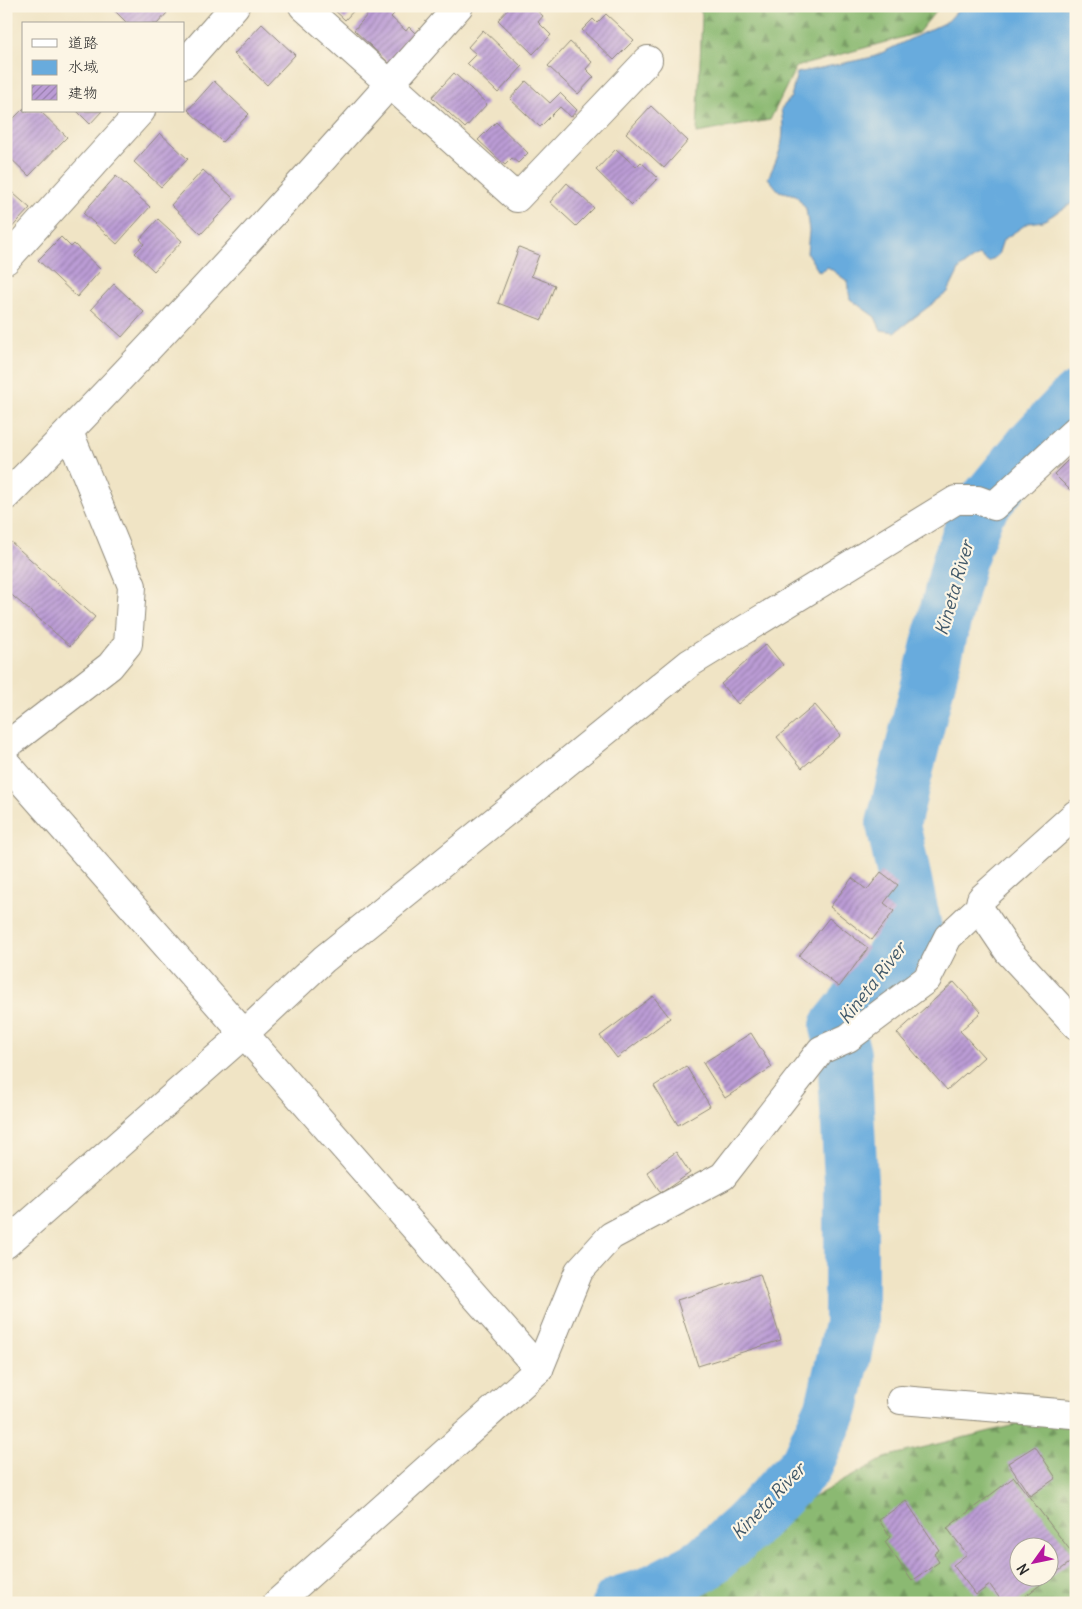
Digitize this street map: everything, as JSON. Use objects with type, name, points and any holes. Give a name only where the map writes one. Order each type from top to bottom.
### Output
[{"type":"street","points":[[185,63],[236,6]]},
{"type":"street","points":[[303,6],[517,198],[648,60]]},
{"type":"street","points":[[6,496],[69,432],[391,83],[459,6]]},
{"type":"street","points":[[6,260],[140,112]]},
{"type":"street","points":[[6,1244],[245,1033],[324,959],[690,663],[956,500],[986,503],[1076,430]]},
{"type":"street","points":[[6,746],[110,666],[128,644],[132,586],[69,432]]},
{"type":"street","points":[[6,763],[539,1369]]},
{"type":"street","points":[[277,1603],[539,1369],[579,1271],[611,1236],[723,1176],[821,1050],[840,1042],[928,979],[948,937],[979,908],[981,899],[1076,814]]},
{"type":"street","points":[[979,908],[1008,951],[1076,1025]]},
{"type":"street","points":[[901,1400],[1074,1415]]},
{"type":"green space","points":[[699,6],[940,6],[918,33],[796,67],[770,120],[697,133],[702,15]]},
{"type":"green space","points":[[1035,1420],[1076,1426],[1076,1603],[658,1603],[733,1541],[889,1456]]},
{"type":"water","points":[[962,6],[1076,6],[1076,201],[1043,221],[1028,223],[1003,240],[998,255],[989,262],[979,255],[960,268],[948,292],[895,332],[881,330],[875,317],[850,299],[847,281],[828,267],[819,272],[807,253],[809,231],[806,209],[796,195],[779,191],[768,178],[783,137],[781,109],[791,97],[797,73],[873,57],[948,21]]},
{"type":"building","points":[[110,6],[160,6],[167,13],[159,22],[126,22]]},
{"type":"building","points":[[330,6],[358,6],[345,20]]},
{"type":"building","points":[[375,6],[386,6],[394,14],[391,17],[406,31],[409,27],[418,36],[391,65],[354,30]]},
{"type":"building","points":[[511,6],[532,6],[543,16],[538,22],[551,35],[533,54],[498,20]]},
{"type":"building","points":[[606,14],[634,40],[614,60],[582,30],[593,19],[597,23]]},
{"type":"building","points":[[262,24],[295,55],[267,85],[234,54]]},
{"type":"building","points":[[483,30],[522,67],[498,93],[467,63],[476,54],[468,47]]},
{"type":"building","points":[[570,42],[592,62],[586,69],[594,77],[578,94],[548,66]]},
{"type":"building","points":[[454,73],[487,104],[465,128],[432,97]]},
{"type":"building","points":[[214,81],[249,114],[222,142],[188,110]]},
{"type":"building","points":[[526,81],[550,103],[560,93],[577,110],[571,117],[560,107],[540,127],[510,99]]},
{"type":"building","points":[[651,106],[688,141],[664,168],[626,133]]},
{"type":"building","points":[[22,110],[22,112],[41,112],[67,137],[29,176],[6,154],[6,126]]},
{"type":"building","points":[[78,112],[101,112],[90,124]]},
{"type":"building","points":[[496,122],[528,153],[518,163],[512,158],[505,165],[478,140]]},
{"type":"building","points":[[160,133],[188,159],[161,187],[134,162]]},
{"type":"building","points":[[616,149],[636,167],[641,162],[658,178],[632,205],[596,170]]},
{"type":"building","points":[[203,170],[234,199],[201,234],[171,205]]},
{"type":"building","points":[[116,176],[150,207],[117,244],[83,213]]},
{"type":"building","points":[[567,183],[594,208],[576,226],[550,202]]},
{"type":"building","points":[[6,187],[30,208],[6,234]]},
{"type":"building","points":[[158,219],[182,241],[154,271],[135,253],[144,244],[140,239]]},
{"type":"building","points":[[61,237],[71,247],[74,244],[101,270],[77,297],[38,260]]},
{"type":"building","points":[[519,247],[539,255],[531,276],[555,285],[542,320],[498,303]]},
{"type":"building","points":[[114,284],[144,312],[122,337],[91,309]]},
{"type":"building","points":[[1076,452],[1076,496],[1054,474]]},
{"type":"building","points":[[11,542],[95,617],[70,646],[6,590],[6,547]]},
{"type":"building","points":[[766,644],[783,665],[738,704],[721,684]]},
{"type":"building","points":[[815,705],[841,735],[802,768],[777,737]]},
{"type":"building","points":[[881,872],[898,885],[884,903],[894,911],[872,940],[830,907],[852,878],[867,890]]},
{"type":"building","points":[[829,918],[868,948],[839,987],[799,956]]},
{"type":"building","points":[[954,982],[981,1012],[960,1031],[984,1057],[947,1090],[897,1033]]},
{"type":"building","points":[[653,996],[670,1018],[617,1058],[600,1036]]},
{"type":"building","points":[[751,1033],[772,1067],[725,1098],[703,1063]]},
{"type":"building","points":[[686,1066],[710,1106],[678,1125],[654,1086]]},
{"type":"building","points":[[676,1152],[690,1173],[661,1193],[647,1172]]},
{"type":"building","points":[[760,1274],[781,1340],[698,1366],[677,1300]]},
{"type":"building","points":[[1035,1446],[1056,1478],[1030,1496],[1008,1463]]},
{"type":"building","points":[[1014,1477],[1059,1536],[1010,1536],[1010,1586],[1039,1586],[1016,1603],[1003,1603],[990,1585],[976,1595],[953,1565],[967,1554],[947,1528]]},
{"type":"building","points":[[906,1501],[939,1550],[934,1554],[939,1562],[912,1581],[885,1542],[890,1537],[879,1520]]},
{"type":"building","points":[[1060,1537],[1076,1558],[1060,1570]]},
{"type":"waterway","name":"Kineta River","points":[[619,1603],[648,1594],[703,1565],[745,1528],[806,1465],[832,1408],[851,1325],[851,1182],[844,1054],[837,1027],[915,928],[893,824],[959,561],[978,511],[1035,442],[1076,399]]}]
